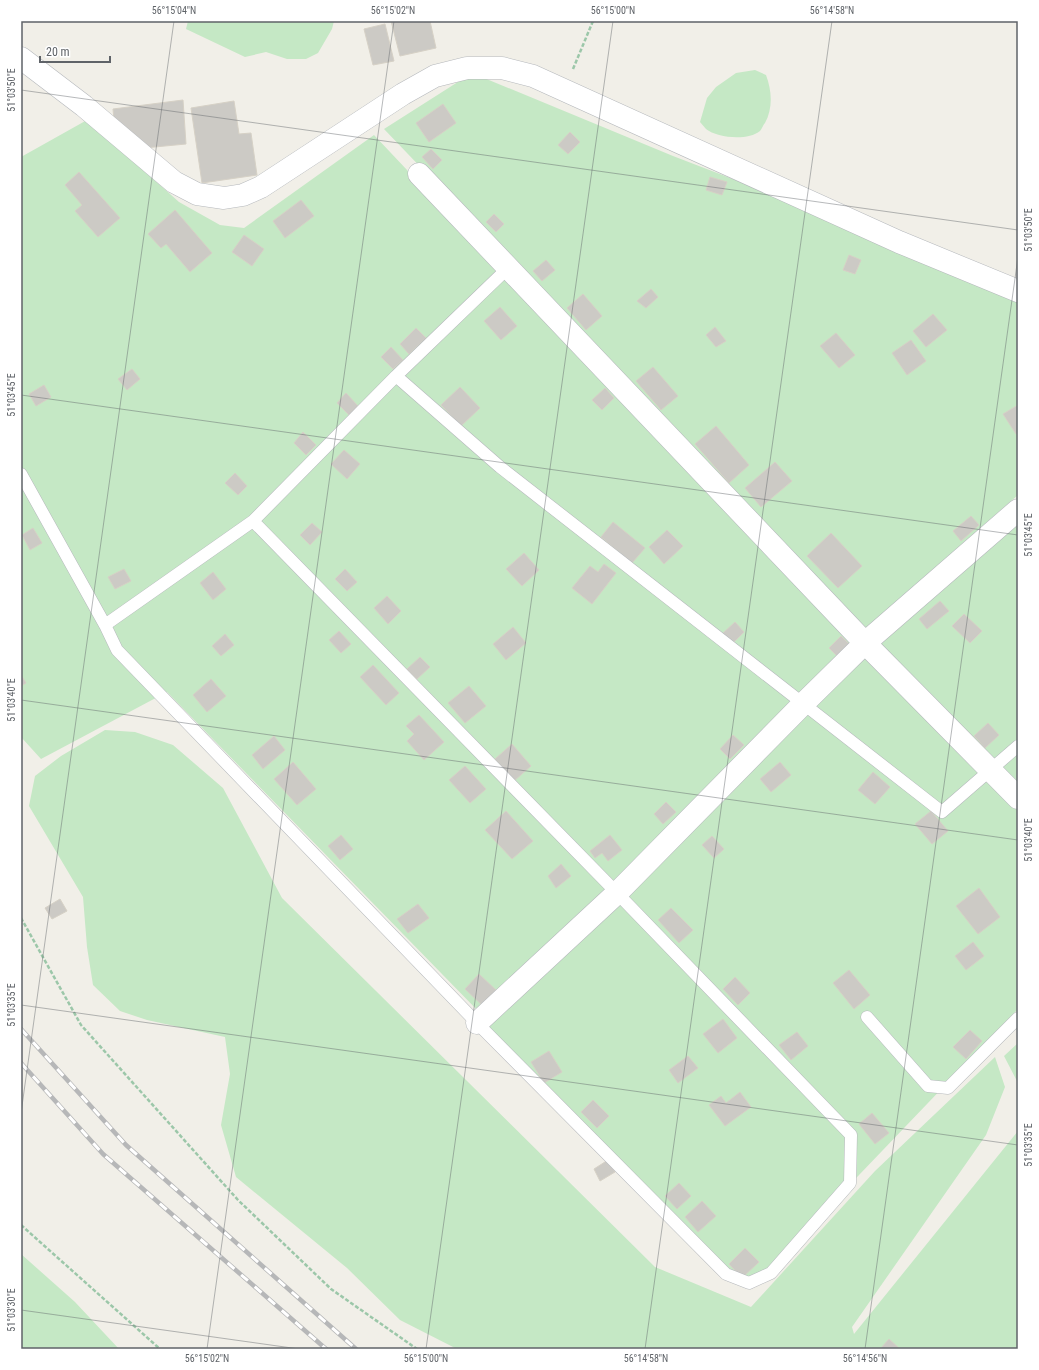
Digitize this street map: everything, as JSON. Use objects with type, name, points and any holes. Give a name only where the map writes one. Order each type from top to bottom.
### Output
[{"type":"street","points":[[21,58],[84,106],[174,182],[197,194],[224,198],[243,195],[261,187],[403,94],[436,76],[467,68],[502,68],[533,76],[899,242],[1018,291]]},
{"type":"street","points":[[419,174],[865,643],[1018,798]]},
{"type":"street","points":[[477,1023],[617,894],[804,703],[865,643],[1018,510]]},
{"type":"lane","points":[[105,625],[253,521],[396,376],[508,268]]},
{"type":"lane","points":[[396,376],[500,467],[942,812],[1018,746]]},
{"type":"lane","points":[[21,474],[105,625],[117,650],[477,1023],[726,1274],[749,1283],[771,1273],[850,1183],[851,1135],[253,521]]},
{"type":"lane","points":[[867,1017],[928,1086],[948,1088],[1018,1018]]},
{"type":"path","points":[[564,90],[593,21]]},
{"type":"path","points":[[21,918],[82,1025],[238,1200],[331,1289],[417,1349]]},
{"type":"path","points":[[21,1226],[160,1349]]},
{"type":"green space","points":[[188,21],[334,21],[332,29],[318,53],[306,59],[287,59],[266,52],[245,57],[186,29]]},
{"type":"green space","points":[[755,70],[766,75],[770,87],[771,99],[768,117],[761,130],[748,136],[733,137],[717,135],[706,129],[700,122],[707,98],[716,87],[736,73]]},
{"type":"green space","points":[[472,73],[673,156],[787,200],[1018,300],[1018,495],[864,630],[384,129]]},
{"type":"green space","points":[[87,120],[179,202],[220,225],[244,228],[374,135],[857,647],[481,1014],[167,692],[41,759],[21,737],[21,157]]},
{"type":"green space","points":[[1018,523],[1018,789],[876,644]]},
{"type":"green space","points":[[864,656],[1018,811],[1018,1009],[769,1269],[740,1283],[487,1028]]},
{"type":"green space","points":[[105,730],[135,732],[173,745],[223,788],[282,898],[655,1267],[751,1307],[875,1171],[995,1057],[1005,1087],[986,1135],[852,1327],[854,1334],[1018,1131],[1018,1349],[457,1349],[400,1320],[347,1268],[236,1177],[221,1125],[230,1074],[225,1037],[147,1020],[120,1011],[93,985],[87,947],[83,897],[29,806],[35,776],[61,756]]},
{"type":"green space","points":[[1018,1043],[1018,1083],[1004,1056]]},
{"type":"green space","points":[[21,1254],[75,1302],[119,1349],[21,1349]]},
{"type":"building","points":[[391,21],[430,21],[436,48],[400,56]]},
{"type":"building","points":[[385,24],[394,61],[373,65],[364,29]]},
{"type":"building","points":[[183,100],[186,144],[144,148],[114,120],[113,109]]},
{"type":"building","points":[[234,101],[239,134],[251,133],[257,175],[202,183],[191,108]]},
{"type":"building","points":[[443,104],[456,123],[429,142],[416,123]]},
{"type":"building","points":[[570,132],[580,142],[568,154],[558,145]]},
{"type":"building","points":[[431,149],[442,160],[433,169],[422,157]]},
{"type":"building","points":[[79,172],[120,218],[98,237],[75,211],[82,205],[65,185]]},
{"type":"building","points":[[710,177],[727,182],[722,195],[706,190]]},
{"type":"building","points":[[301,200],[314,216],[285,238],[273,221]]},
{"type":"building","points":[[175,210],[212,253],[190,272],[166,244],[161,248],[148,234]]},
{"type":"building","points":[[494,214],[504,224],[496,232],[486,222]]},
{"type":"building","points":[[244,235],[264,249],[252,266],[232,252]]},
{"type":"building","points":[[849,255],[861,260],[855,274],[843,270]]},
{"type":"building","points":[[546,260],[555,270],[542,281],[533,271]]},
{"type":"building","points":[[651,289],[658,297],[646,308],[637,301]]},
{"type":"building","points":[[583,294],[602,316],[586,330],[567,308]]},
{"type":"building","points":[[500,307],[517,326],[501,340],[484,321]]},
{"type":"building","points":[[933,314],[947,330],[926,347],[913,331]]},
{"type":"building","points":[[715,327],[726,341],[716,347],[706,335]]},
{"type":"building","points":[[416,328],[426,338],[409,354],[400,344]]},
{"type":"building","points":[[836,333],[855,355],[839,368],[820,346]]},
{"type":"building","points":[[911,340],[926,361],[907,375],[892,353]]},
{"type":"building","points":[[391,347],[403,360],[393,369],[381,357]]},
{"type":"building","points":[[653,367],[678,396],[661,410],[636,381]]},
{"type":"building","points":[[132,369],[140,379],[127,390],[118,379]]},
{"type":"building","points":[[44,385],[51,397],[36,406],[29,394]]},
{"type":"building","points":[[460,387],[480,408],[461,426],[441,405]]},
{"type":"building","points":[[605,388],[614,398],[602,410],[592,400]]},
{"type":"building","points":[[346,393],[358,406],[349,415],[337,403]]},
{"type":"building","points":[[1018,405],[1018,433],[1016,434],[1003,414]]},
{"type":"building","points":[[716,426],[749,465],[729,483],[695,444]]},
{"type":"building","points":[[303,432],[316,445],[306,455],[294,443]]},
{"type":"building","points":[[344,450],[360,464],[347,479],[331,464]]},
{"type":"building","points":[[775,462],[792,481],[761,507],[745,488]]},
{"type":"building","points":[[235,473],[247,486],[238,495],[225,483]]},
{"type":"building","points":[[971,516],[979,525],[961,541],[953,531]]},
{"type":"building","points":[[613,522],[645,548],[632,563],[601,537]]},
{"type":"building","points":[[312,523],[322,532],[310,545],[300,535]]},
{"type":"building","points":[[33,528],[42,543],[30,550],[22,535]]},
{"type":"building","points":[[667,530],[683,546],[664,564],[649,547]]},
{"type":"building","points":[[831,533],[862,566],[838,588],[807,556]]},
{"type":"building","points":[[524,553],[539,570],[522,586],[506,569]]},
{"type":"building","points":[[604,564],[616,573],[592,604],[572,588],[590,566],[598,572]]},
{"type":"building","points":[[124,569],[131,581],[115,589],[108,577]]},
{"type":"building","points":[[345,569],[357,582],[347,591],[335,579]]},
{"type":"building","points":[[213,572],[226,589],[213,600],[200,583]]},
{"type":"building","points":[[387,596],[401,611],[388,624],[374,608]]},
{"type":"building","points":[[940,601],[949,611],[927,629],[919,619]]},
{"type":"building","points":[[964,614],[982,631],[970,643],[952,626]]},
{"type":"building","points":[[735,622],[744,632],[732,644],[722,634]]},
{"type":"building","points":[[513,627],[526,643],[506,660],[493,644]]},
{"type":"building","points":[[339,631],[351,644],[341,653],[329,640]]},
{"type":"building","points":[[225,634],[234,645],[221,656],[212,646]]},
{"type":"building","points":[[841,636],[851,646],[839,658],[829,648]]},
{"type":"building","points":[[420,657],[430,667],[417,679],[407,669]]},
{"type":"building","points":[[373,665],[399,693],[386,705],[360,677]]},
{"type":"building","points":[[21,675],[26,683],[21,686]]},
{"type":"building","points":[[211,679],[226,696],[207,712],[193,695]]},
{"type":"building","points":[[469,686],[486,706],[465,723],[448,703]]},
{"type":"building","points":[[419,715],[444,742],[424,760],[407,741],[414,734],[406,726]]},
{"type":"building","points":[[988,723],[999,735],[985,748],[974,736]]},
{"type":"building","points":[[733,735],[744,745],[730,759],[720,749]]},
{"type":"building","points":[[274,736],[285,750],[263,769],[252,755]]},
{"type":"building","points":[[512,744],[531,766],[514,781],[495,759]]},
{"type":"building","points":[[293,762],[316,789],[297,805],[274,779]]},
{"type":"building","points":[[780,762],[791,775],[771,792],[760,779]]},
{"type":"building","points":[[465,766],[486,789],[470,803],[449,780]]},
{"type":"building","points":[[873,772],[890,787],[875,804],[858,790]]},
{"type":"building","points":[[666,802],[676,812],[663,824],[654,814]]},
{"type":"building","points":[[506,811],[533,841],[512,859],[485,830]]},
{"type":"building","points":[[931,811],[948,831],[932,844],[915,824]]},
{"type":"building","points":[[341,835],[353,849],[340,860],[328,846]]},
{"type":"building","points":[[610,835],[622,850],[608,861],[602,853],[595,858],[590,851]]},
{"type":"building","points":[[712,836],[724,849],[714,858],[702,845]]},
{"type":"building","points":[[561,864],[571,876],[556,888],[548,876]]},
{"type":"building","points":[[979,888],[1000,917],[978,934],[956,906]]},
{"type":"building","points":[[60,899],[67,911],[52,919],[45,908]]},
{"type":"building","points":[[418,904],[429,918],[408,933],[397,919]]},
{"type":"building","points":[[671,908],[693,930],[679,943],[658,920]]},
{"type":"building","points":[[973,942],[984,956],[966,970],[955,956]]},
{"type":"building","points":[[849,970],[870,995],[854,1009],[833,983]]},
{"type":"building","points":[[479,974],[498,992],[484,1007],[465,989]]},
{"type":"building","points":[[735,977],[750,993],[738,1005],[723,989]]},
{"type":"building","points":[[723,1019],[737,1038],[718,1053],[703,1034]]},
{"type":"building","points":[[970,1030],[982,1041],[966,1059],[953,1047]]},
{"type":"building","points":[[797,1032],[808,1046],[791,1060],[779,1045]]},
{"type":"building","points":[[549,1051],[562,1072],[544,1083],[531,1062]]},
{"type":"building","points":[[688,1056],[698,1068],[678,1083],[669,1070]]},
{"type":"building","points":[[740,1092],[751,1107],[725,1126],[709,1105],[721,1096],[726,1103]]},
{"type":"building","points":[[593,1100],[609,1116],[597,1128],[581,1112]]},
{"type":"building","points":[[872,1113],[889,1133],[875,1144],[859,1124]]},
{"type":"building","points":[[608,1160],[615,1172],[600,1181],[594,1169]]},
{"type":"building","points":[[679,1183],[691,1196],[677,1209],[665,1196]]},
{"type":"building","points":[[702,1201],[716,1216],[698,1232],[685,1217]]},
{"type":"building","points":[[745,1248],[759,1262],[742,1278],[729,1264]]},
{"type":"building","points":[[889,1339],[900,1349],[882,1349],[881,1348]]},
{"type":"railway","points":[[21,1029],[126,1145],[356,1349]]},
{"type":"railway","points":[[21,1063],[103,1154],[326,1349]]}]
